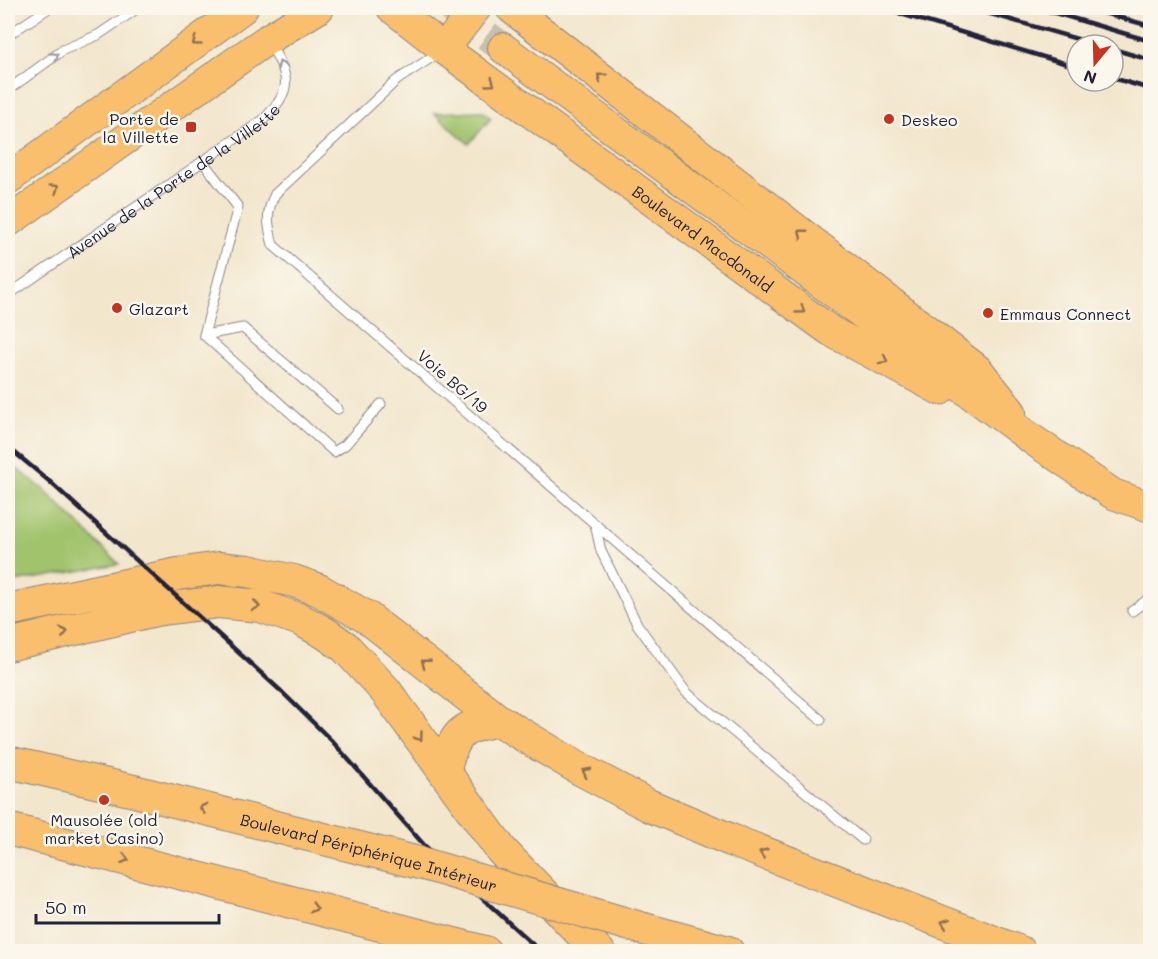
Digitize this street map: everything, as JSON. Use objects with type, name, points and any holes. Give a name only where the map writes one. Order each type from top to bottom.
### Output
[{"type":"highway","points":[[8,610],[203,570],[231,569],[274,575],[319,590],[361,613],[498,720],[578,768],[648,805],[731,840],[1020,951]]},
{"type":"highway","points":[[8,645],[156,610],[218,602],[260,606],[301,620],[345,647],[385,690],[502,851],[599,951]]},
{"type":"highway","points":[[444,771],[456,737],[471,725],[498,720]]},
{"type":"highway","name":"Boulevard Périphérique Intérieur","points":[[8,762],[134,791],[427,865],[644,929],[728,951]]},
{"type":"highway","points":[[8,829],[485,951]]},
{"type":"main road","points":[[8,179],[244,8],[268,39]]},
{"type":"main road","points":[[8,222],[268,39],[319,8]]},
{"type":"main road","name":"Boulevard Macdonald","points":[[392,8],[444,49],[832,332],[1033,440]]},
{"type":"main road","points":[[444,49],[476,8]]},
{"type":"main road","name":"Boulevard Macdonald","points":[[511,8],[978,370],[1033,440]]},
{"type":"main road","name":"Boulevard Macdonald","points":[[502,48],[1033,440],[1113,494],[1150,507]]},
{"type":"lane","points":[[8,35],[49,8]]},
{"type":"lane","points":[[8,90],[63,50],[98,36],[138,8]]},
{"type":"lane","name":"Avenue de la Porte de la Villette","points":[[8,295],[263,120],[277,105],[286,85],[284,68],[268,39]]},
{"type":"lane","name":"Voie BG/19","points":[[444,49],[397,80],[275,194],[268,208],[268,224],[273,245],[821,720]]},
{"type":"lane","points":[[203,162],[238,207],[204,335]]},
{"type":"lane","points":[[204,335],[243,328],[338,409]]},
{"type":"lane","points":[[204,335],[334,452],[345,445],[381,404]]},
{"type":"lane","points":[[596,524],[601,551],[637,624],[686,692],[863,840]]},
{"type":"lane","points":[[1132,611],[1150,598]]},
{"type":"green space","points":[[482,111],[491,118],[469,144],[434,113]]},
{"type":"green space","points":[[8,462],[42,488],[119,564],[8,583]]},
{"type":"tunnel","points":[[451,8],[503,48]]},
{"type":"railway","points":[[881,8],[1065,63]]},
{"type":"railway","points":[[970,8],[1065,35]]},
{"type":"railway","points":[[1038,8],[1150,41]]},
{"type":"railway","points":[[1086,8],[1150,26]]},
{"type":"railway","points":[[1125,53],[1150,60]]},
{"type":"railway","points":[[1125,82],[1150,89]]},
{"type":"railway","points":[[8,447],[49,481],[282,692],[332,741],[425,846],[541,952]]},
{"type":"place","name":"Deskeo","points":[[889,119]]},
{"type":"place","name":"Porte de la Villette","points":[[191,127]]},
{"type":"place","name":"Glazart","points":[[117,308]]},
{"type":"place","name":"Emmaus Connect","points":[[988,313]]},
{"type":"place","name":"Mausolée (old market Casino)","points":[[104,800]]}]
